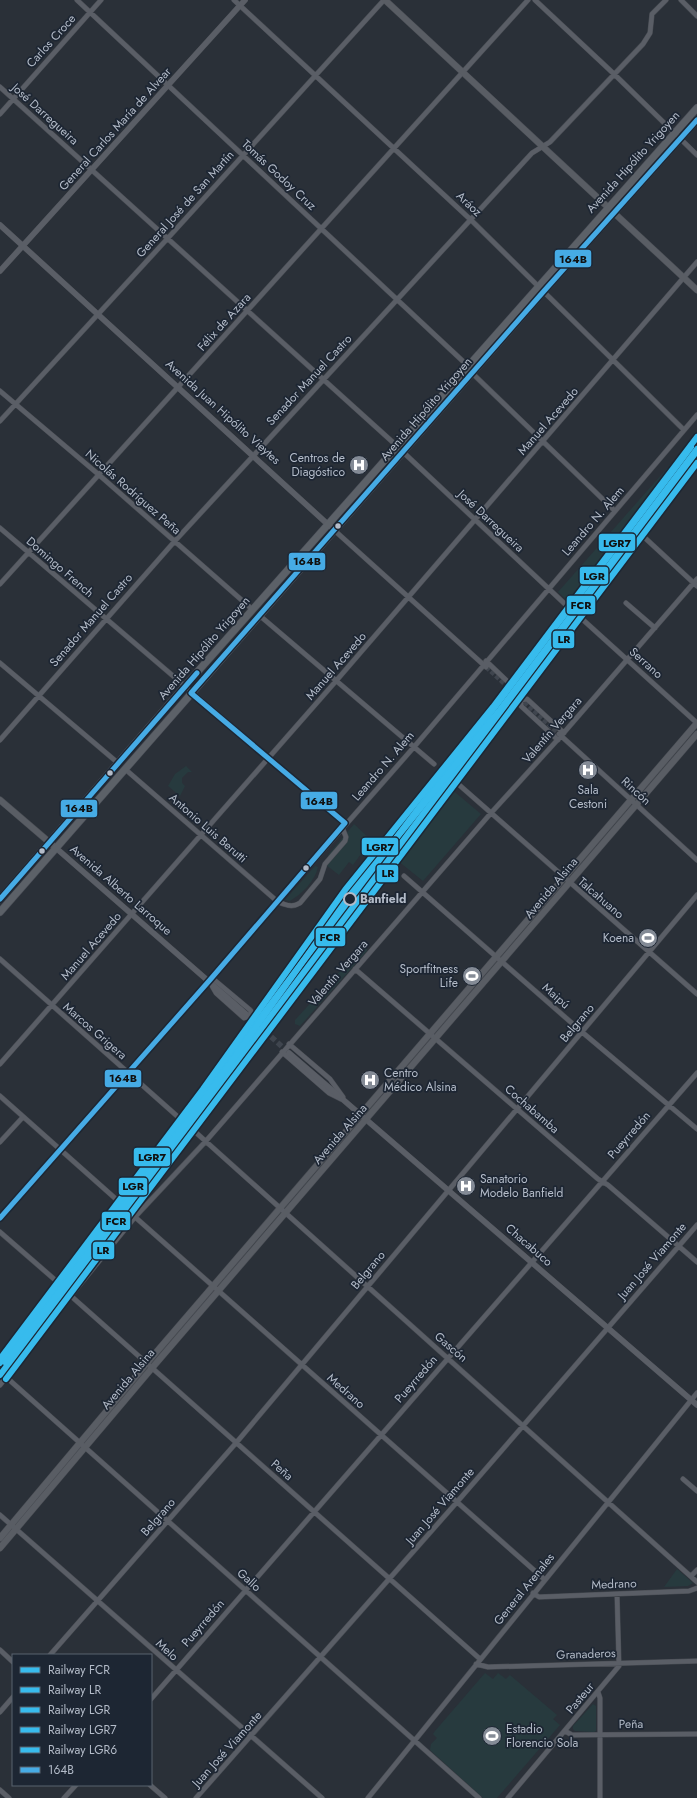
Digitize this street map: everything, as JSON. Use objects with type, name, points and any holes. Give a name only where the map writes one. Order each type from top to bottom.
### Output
[{"type":"main road","points":[[385,0],[683,278],[697,289]]},
{"type":"main road","name":"Avenida Hipólito Yrigoyen","points":[[0,912],[191,692],[472,374],[608,208],[697,108]]},
{"type":"main road","name":"Avenida Hipólito Yrigoyen","points":[[0,898],[184,687],[468,366],[614,213],[697,120]]},
{"type":"main road","name":"Avenida Alsina","points":[[0,1538],[152,1368],[436,1040],[502,962],[697,723]]},
{"type":"main road","name":"Avenida Alsina","points":[[633,802],[697,734]]},
{"type":"main road","name":"Avenida Alberto Larroque","points":[[0,800],[56,848]]},
{"type":"main road","name":"Avenida Alsina","points":[[0,1548],[16,1530],[147,1363],[497,958],[567,881]]},
{"type":"street","name":"Tomás Godoy Cruz","points":[[77,0],[468,366]]},
{"type":"street","name":"Carlos Croce","points":[[0,114],[101,0]]},
{"type":"street","name":"Aráoz","points":[[234,0],[471,220],[542,288],[613,361],[684,430]]},
{"type":"street","name":"General Carlos María de Alvear","points":[[0,272],[245,0]]},
{"type":"street","name":"General José de San Martín","points":[[0,421],[385,0]]},
{"type":"street","name":"Félix de Azara","points":[[0,584],[528,0]]},
{"type":"street","points":[[536,0],[697,156]]},
{"type":"street","name":"Senador Manuel Castro","points":[[0,740],[174,542],[397,299],[532,153],[543,148],[648,38],[652,14],[666,0]]},
{"type":"street","points":[[681,0],[697,16]]},
{"type":"street","name":"José Darregueira","points":[[0,87],[397,446]]},
{"type":"street","name":"Avenida Juan Hipólito Vieytes","points":[[0,225],[254,455],[407,597],[508,682]]},
{"type":"street","name":"Manuel Acevedo","points":[[0,1064],[336,681],[697,262]]},
{"type":"street","points":[[690,284],[697,294]]},
{"type":"street","points":[[472,374],[615,511]]},
{"type":"street","name":"Nicolás Rodríguez Peña","points":[[0,391],[98,474],[253,610]]},
{"type":"street","name":"Leandro N. Alem","points":[[0,1218],[211,980],[344,825],[414,747],[697,415]]},
{"type":"street","name":"José Darregueira","points":[[403,452],[566,605]]},
{"type":"street","name":"Domingo French","points":[[0,528],[344,825]]},
{"type":"street","points":[[644,537],[695,585]]},
{"type":"street","name":"Valentín Vergara","points":[[0,1385],[135,1217],[206,1141],[491,813],[695,585],[697,579]]},
{"type":"street","points":[[626,603],[655,628]]},
{"type":"street","points":[[259,616],[434,764]]},
{"type":"street","name":"Serrano","points":[[581,618],[697,723]]},
{"type":"street","points":[[0,664],[118,763]]},
{"type":"street","points":[[527,699],[561,736],[521,706],[521,700],[527,699]]},
{"type":"street","name":"Rincón","points":[[561,736],[697,860]]},
{"type":"street","name":"Antonio Luis Berutti","points":[[125,769],[200,836],[278,902]]},
{"type":"street","name":"Talcahuano","points":[[457,783],[648,953],[697,994]]},
{"type":"street","points":[[278,902],[293,906],[300,903],[320,879],[322,869],[345,841],[346,837],[344,825]]},
{"type":"street","name":"Avenida Alberto Larroque","points":[[56,848],[131,914],[211,980],[249,1009],[251,1011],[250,1016],[244,1018],[216,993],[211,980]]},
{"type":"street","name":"Maipú","points":[[404,876],[582,1032],[697,1129]]},
{"type":"street","name":"Belgrano","points":[[51,1654],[236,1443],[516,1108],[697,895]]},
{"type":"street","name":"Marcos Grigera","points":[[0,959],[177,1116]]},
{"type":"street","name":"Cochabamba","points":[[355,969],[430,1035],[697,1262]]},
{"type":"street","name":"Avenida Alberto Larroque","points":[[211,980],[246,1014]]},
{"type":"street","name":"Chacabuco","points":[[289,1044],[330,1079],[346,1102]]},
{"type":"street","name":"Chacabuco","points":[[282,1052],[328,1093],[346,1102]]},
{"type":"street","name":"Chacabuco","points":[[289,1053],[697,1405]]},
{"type":"street","name":"Pueyrredón","points":[[152,1698],[380,1434],[697,1073]]},
{"type":"street","points":[[0,1096],[116,1200]]},
{"type":"street","points":[[0,1142],[23,1117]]},
{"type":"street","name":"Gascón","points":[[192,1129],[367,1287],[524,1425],[697,1582]]},
{"type":"street","name":"Medrano","points":[[135,1217],[544,1579]]},
{"type":"street","name":"Juan José Viamonte","points":[[196,1798],[322,1657],[697,1225]]},
{"type":"street","points":[[0,1232],[54,1279]]},
{"type":"street","name":"Peña","points":[[71,1296],[480,1659]]},
{"type":"street","name":"Gallo","points":[[6,1377],[479,1798]]},
{"type":"street","name":"General Arenales","points":[[368,1798],[544,1579],[697,1393]]},
{"type":"street","points":[[683,1479],[697,1492]]},
{"type":"street","name":"Melo","points":[[0,1515],[322,1798]]},
{"type":"street","points":[[691,1576],[697,1570]]},
{"type":"street","name":"Medrano","points":[[533,1593],[539,1597],[689,1591],[697,1588]]},
{"type":"street","points":[[617,1594],[619,1664]]},
{"type":"street","points":[[0,1650],[12,1661]]},
{"type":"street","name":"Granaderos","points":[[476,1664],[488,1667],[619,1664],[697,1660]]},
{"type":"street","name":"Pasteur","points":[[508,1798],[598,1692],[617,1669],[619,1664]]},
{"type":"street","points":[[598,1692],[600,1698],[600,1798]]},
{"type":"street","points":[[0,1712],[12,1698]]},
{"type":"street","name":"Peña","points":[[565,1731],[572,1734],[600,1735],[697,1734]]},
{"type":"street","points":[[64,1798],[75,1786]]},
{"type":"street","points":[[151,1786],[165,1798]]},
{"type":"street","points":[[0,1790],[9,1798]]},
{"type":"green space","points":[[684,449],[569,602],[558,592]]},
{"type":"green space","points":[[186,766],[192,772],[188,772],[182,778],[182,783],[185,786],[180,796],[168,786],[175,774]]},
{"type":"green space","points":[[450,788],[481,814],[423,881],[398,861]]},
{"type":"green space","points":[[354,824],[371,840],[353,865],[349,862],[339,875],[326,865],[328,855]]},
{"type":"green space","points":[[315,866],[318,867],[314,877],[307,887],[290,901],[285,900]]},
{"type":"green space","points":[[363,946],[367,949],[367,951],[300,1026],[295,1024],[295,1020]]},
{"type":"green space","points":[[677,1569],[693,1583],[688,1586],[664,1587]]},
{"type":"green space","name":"Estadio Florencio Sola","points":[[485,1673],[493,1679],[498,1673],[506,1679],[510,1675],[557,1715],[553,1719],[560,1725],[497,1798],[483,1798],[430,1750],[431,1744],[437,1738],[433,1734],[435,1731]]},
{"type":"green space","points":[[593,1704],[596,1706],[596,1731],[575,1731],[573,1726]]},
{"type":"tunnel","points":[[486,667],[559,734]]},
{"type":"tunnel","points":[[246,1014],[289,1053]]},
{"type":"rail line","name":"LGR7","points":[[0,1359],[203,1089],[345,890],[493,707],[697,437]]},
{"type":"rail line","name":"LGR","points":[[0,1363],[691,447]]},
{"type":"rail line","name":"LGR6","points":[[6,1363],[209,1093],[351,894],[499,711],[697,449]]},
{"type":"rail line","name":"FCR","points":[[0,1375],[697,451]]},
{"type":"rail line","name":"LR","points":[[6,1379],[697,463]]},
{"type":"transit line","name":"164B","points":[[0,1218],[209,981],[345,823],[191,693],[544,291],[697,120]]},
{"type":"transit line","name":"164B","points":[[0,899],[197,673]]},
{"type":"place","name":"Centros de Diagóstico","points":[[359,465]]},
{"type":"place","name":"Sala Cestoni","points":[[588,770]]},
{"type":"place","name":"Banfield","points":[[350,899]]},
{"type":"place","name":"Koena","points":[[648,938]]},
{"type":"place","name":"Sportfitness Life","points":[[472,976]]},
{"type":"place","name":"Centro Médico Alsina","points":[[370,1080]]},
{"type":"place","name":"Sanatorio Modelo Banfield","points":[[466,1186]]},
{"type":"place","name":"Estadio Florencio Sola","points":[[492,1736]]}]
